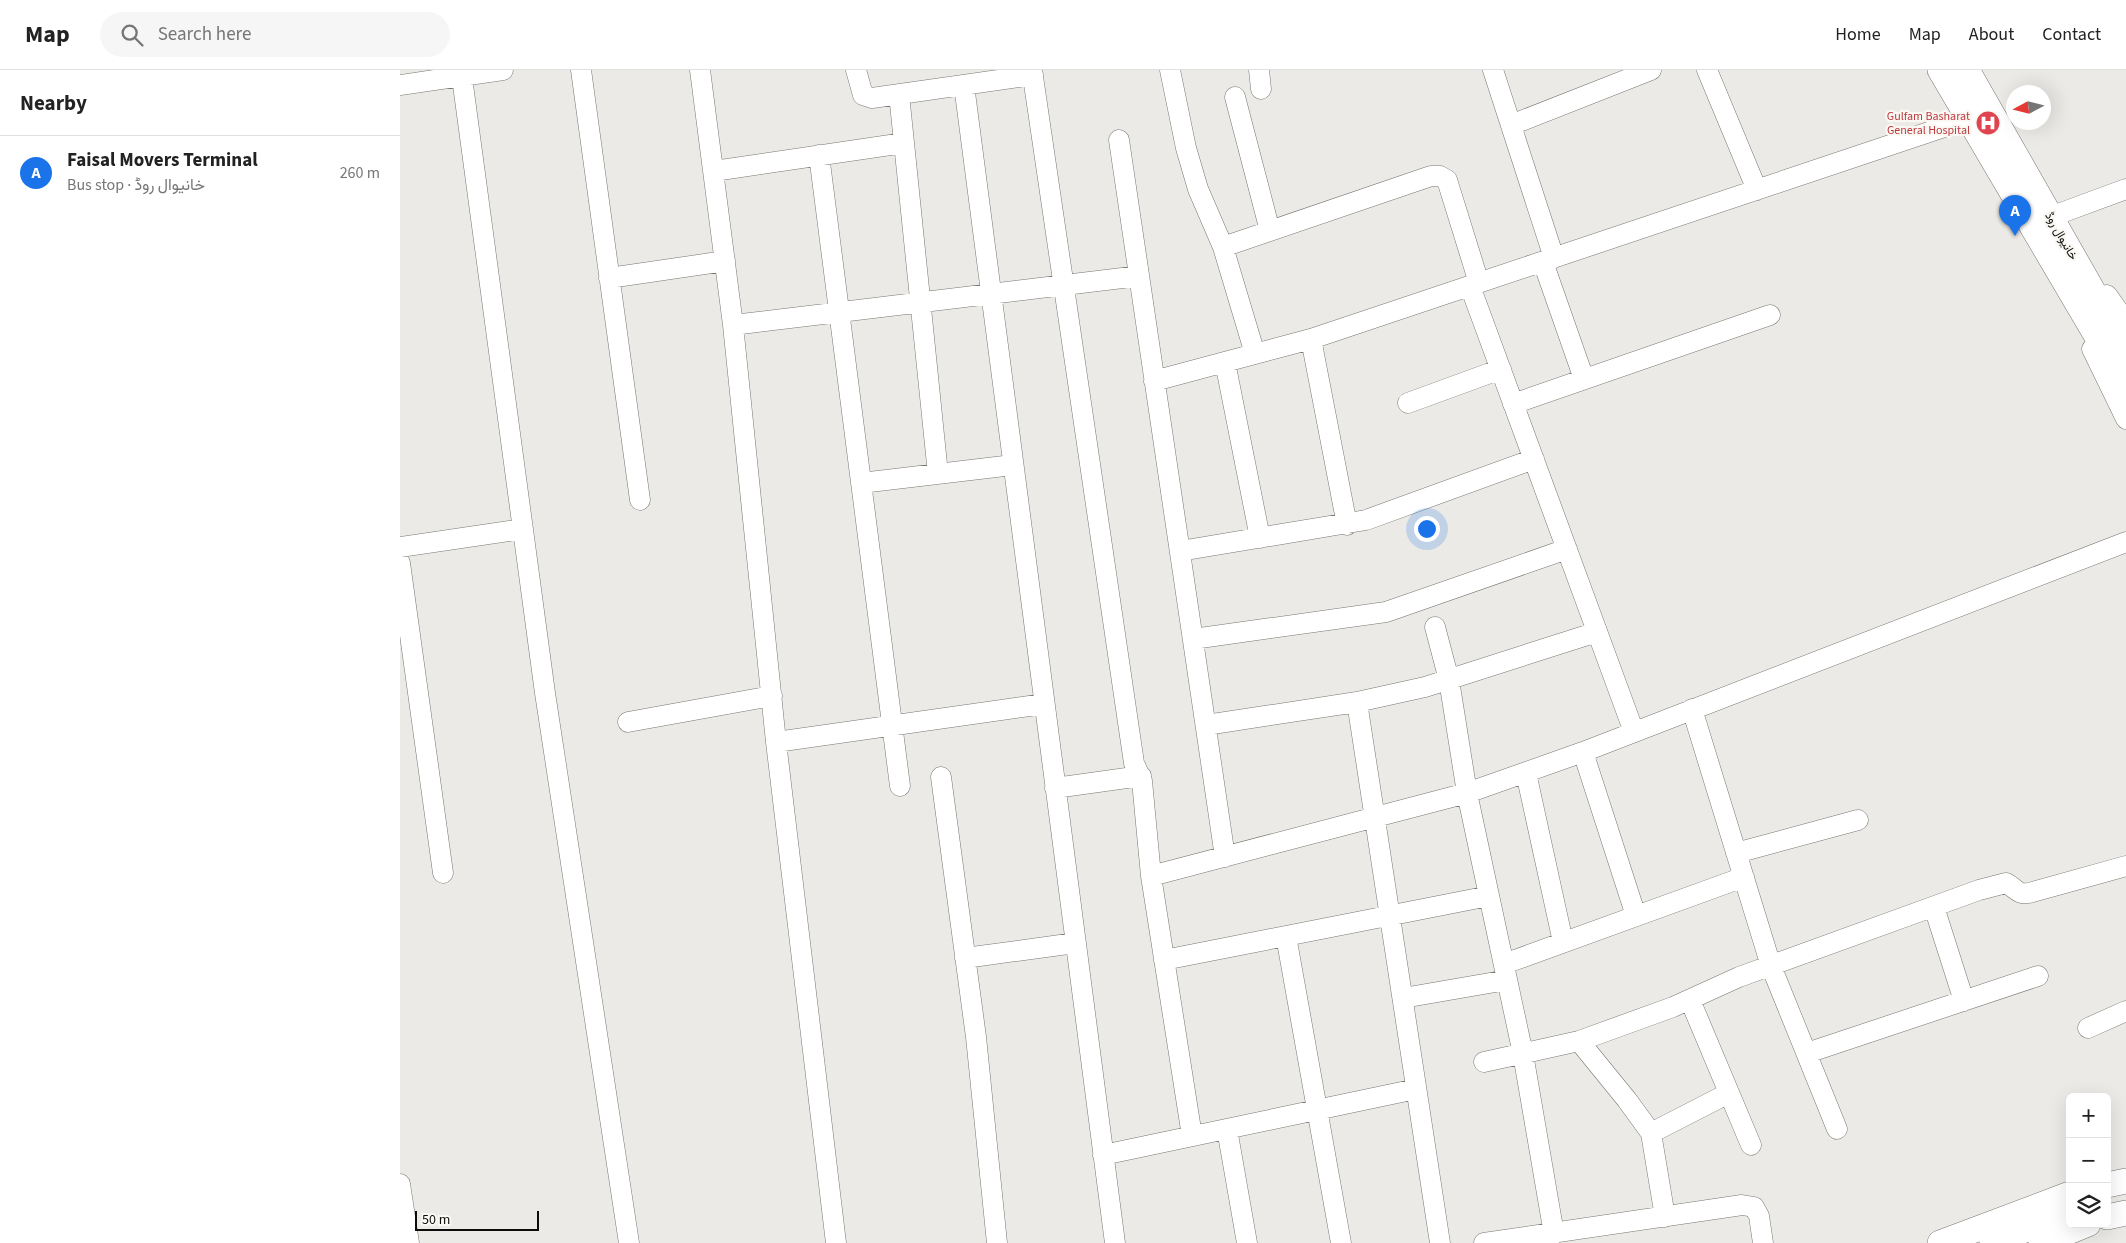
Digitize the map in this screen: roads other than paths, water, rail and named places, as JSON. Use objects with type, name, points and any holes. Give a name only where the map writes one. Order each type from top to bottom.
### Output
[{"type":"main road","name":"خانیوال روڈ","points":[[1940,70],[1968,120],[2043,224],[2126,349]]},
{"type":"main road","name":"خانیوال روڈ","points":[[1967,70],[2126,386]]},
{"type":"main road","points":[[2111,1184],[2126,1181]]},
{"type":"main road","points":[[1940,1243],[2066,1196]]},
{"type":"main road","points":[[2111,1202],[2126,1199]]},
{"type":"main road","points":[[2111,1216],[2126,1213]]},
{"type":"main road","points":[[1992,1243],[2066,1214]]},
{"type":"main road","points":[[2041,1243],[2078,1228]]},
{"type":"street","points":[[400,85],[461,73],[503,70]]},
{"type":"street","points":[[581,70],[640,500]]},
{"type":"street","points":[[700,70],[733,325],[776,742],[836,1243]]},
{"type":"street","points":[[856,70],[863,95],[872,98],[964,85],[1033,72],[1134,763],[1141,776],[1151,876],[1192,1136]]},
{"type":"street","points":[[1170,70],[1186,148],[1198,189],[1223,246],[1255,354]]},
{"type":"street","points":[[1493,70],[1511,124],[1548,260],[1584,379]]},
{"type":"street","points":[[1511,124],[1617,76],[1651,70]]},
{"type":"street","points":[[1707,70],[1756,190]]},
{"type":"street","points":[[461,73],[548,713],[629,1243]]},
{"type":"street","points":[[964,85],[1115,1243]]},
{"type":"street","points":[[899,94],[938,474]]},
{"type":"street","points":[[1234,97],[1270,231]]},
{"type":"street","points":[[1154,381],[1311,339],[1968,120]]},
{"type":"street","points":[[1119,140],[1225,857]]},
{"type":"street","points":[[714,171],[904,143]]},
{"type":"street","points":[[819,155],[900,786]]},
{"type":"street","points":[[1223,246],[1431,176],[1440,176],[1447,180],[1474,285],[1501,369],[1634,732]]},
{"type":"street","points":[[2126,189],[2043,224],[2126,322]]},
{"type":"street","name":"خانیوال روڈ","points":[[2043,224],[2126,419]]},
{"type":"street","points":[[609,278],[725,261]]},
{"type":"street","points":[[733,325],[1139,276]]},
{"type":"street","points":[[1513,404],[1770,315]]},
{"type":"street","points":[[1311,339],[1348,525]]},
{"type":"street","points":[[1226,362],[1260,538]]},
{"type":"street","points":[[1408,403],[1501,369]]},
{"type":"street","points":[[1180,551],[1348,525],[1534,459]]},
{"type":"street","points":[[862,483],[1013,465]]},
{"type":"street","points":[[400,547],[523,529]]},
{"type":"street","points":[[1151,876],[1467,794],[1583,752],[2126,542]]},
{"type":"street","points":[[1193,639],[1386,612],[1566,549]]},
{"type":"street","points":[[400,563],[405,638],[443,873]]},
{"type":"street","points":[[1435,627],[1450,680],[1467,794],[1523,1054],[1554,1234]]},
{"type":"street","points":[[1206,725],[1357,702],[1450,680],[1597,632]]},
{"type":"street","points":[[628,722],[772,696]]},
{"type":"street","points":[[1357,702],[1440,1243]]},
{"type":"street","points":[[776,742],[1044,704]]},
{"type":"street","points":[[1692,709],[1771,966],[1837,1129]]},
{"type":"street","points":[[1583,752],[1636,916]]},
{"type":"street","points":[[1526,773],[1563,942]]},
{"type":"street","points":[[1055,788],[1141,776]]},
{"type":"street","points":[[941,777],[976,1037],[997,1243]]},
{"type":"street","points":[[1736,853],[1858,820]]},
{"type":"street","points":[[1484,1062],[1579,1041],[1690,1000],[1771,966],[1934,906],[2006,883],[2022,894],[2126,866]]},
{"type":"street","points":[[1403,998],[1505,972],[1563,942],[1744,877]]},
{"type":"street","points":[[1164,960],[1489,896]]},
{"type":"street","points":[[1934,906],[1964,1001]]},
{"type":"street","points":[[1286,936],[1341,1243]]},
{"type":"street","points":[[965,958],[1076,943]]},
{"type":"street","points":[[1806,1053],[2038,976]]},
{"type":"street","points":[[1690,1000],[1751,1146]]},
{"type":"street","points":[[2088,1028],[2126,1012]]},
{"type":"street","points":[[1579,1041],[1627,1100],[1651,1134],[1665,1217]]},
{"type":"street","points":[[1103,1155],[1416,1089]]},
{"type":"street","points":[[1651,1134],[1729,1093]]},
{"type":"street","points":[[1227,1129],[1246,1243]]},
{"type":"street","points":[[400,1184],[409,1243]]},
{"type":"street","points":[[1484,1243],[1742,1205],[1754,1207],[1759,1216],[1763,1243]]},
{"type":"place","name":"Gulfam Basharat General Hospital","points":[[1988,123]]},
{"type":"place","name":"Faisal Movers Terminal","points":[[2015,236]]}]
